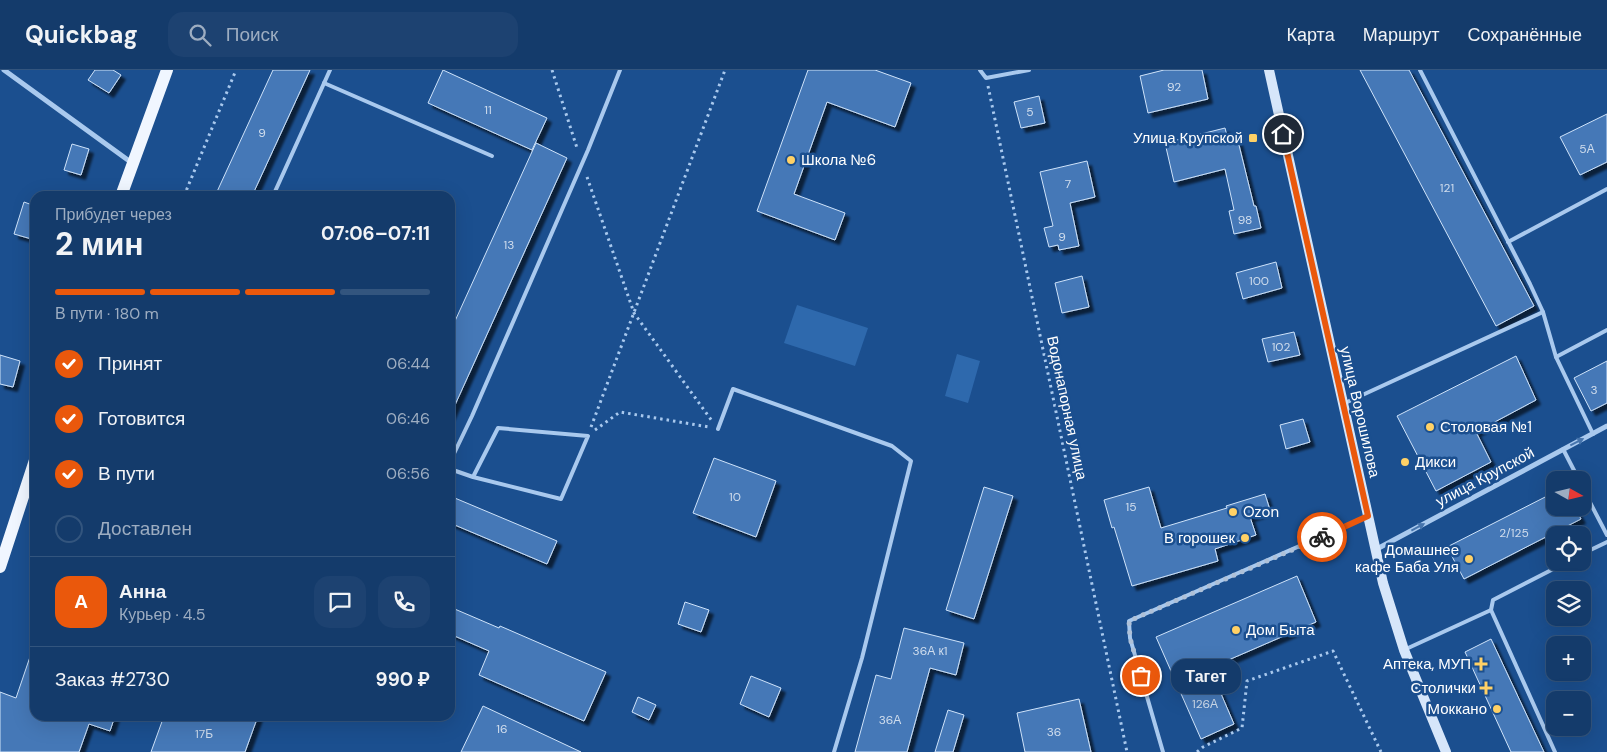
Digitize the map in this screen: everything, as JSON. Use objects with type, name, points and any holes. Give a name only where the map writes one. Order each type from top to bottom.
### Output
[{"type":"main road","points":[[122,191],[167,70]]},
{"type":"main road","name":"улица Ворошилова","points":[[1269,70],[1375,550],[1404,650],[1446,752]]},
{"type":"main road","points":[[0,566],[30,475]]},
{"type":"street","points":[[4,70],[132,163]]},
{"type":"street","name":"улица Крупской","points":[[1375,550],[1607,426]]},
{"type":"lane","points":[[275,191],[330,70]]},
{"type":"lane","points":[[455,452],[582,162],[620,70]]},
{"type":"lane","points":[[980,70],[986,78],[1028,70]]},
{"type":"lane","points":[[1420,70],[1542,312],[1556,357],[1593,434]]},
{"type":"lane","points":[[324,83],[492,156]]},
{"type":"lane","points":[[1508,242],[1607,189]]},
{"type":"lane","points":[[1342,404],[1542,312]]},
{"type":"lane","points":[[1556,357],[1607,330]]},
{"type":"lane","points":[[718,429],[733,389],[892,446],[910,460],[862,658],[834,752]]},
{"type":"lane","points":[[455,471],[473,478],[561,499],[588,436],[498,428],[473,478]]},
{"type":"lane","points":[[1563,449],[1574,471]]},
{"type":"lane","points":[[1591,504],[1607,535]]},
{"type":"lane","points":[[1164,752],[1130,638],[1129,621],[1368,516]]},
{"type":"lane","points":[[1591,550],[1607,542]]},
{"type":"lane","points":[[1549,571],[1493,600],[1491,610],[1555,752]]},
{"type":"lane","points":[[1404,650],[1491,610]]},
{"type":"path","points":[[186,191],[236,70]]},
{"type":"path","points":[[552,70],[634,313],[718,429]]},
{"type":"path","points":[[588,436],[725,70]]},
{"type":"path","name":"Водонапорная улица","points":[[986,78],[1127,752]]},
{"type":"path","points":[[588,436],[620,412],[718,429]]},
{"type":"path","points":[[1197,752],[1203,747],[1242,728],[1247,681],[1333,651],[1381,752]]},
{"type":"shaded area","points":[[797,305],[868,328],[855,366],[784,343]]},
{"type":"shaded area","points":[[957,354],[980,361],[968,403],[945,396]]},
{"type":"building","points":[[95,70],[113,70],[121,75],[109,93],[88,80]]},
{"type":"building","points":[[273,70],[310,70],[254,191],[217,191]]},
{"type":"building","points":[[443,70],[547,118],[532,150],[428,103]]},
{"type":"building","name":"Школа №6","points":[[808,70],[875,70],[911,83],[895,127],[827,102],[794,194],[845,213],[835,240],[757,211]]},
{"type":"building","points":[[1164,70],[1202,70],[1208,99],[1148,113],[1140,76]]},
{"type":"building","points":[[1360,70],[1409,70],[1534,306],[1496,326]]},
{"type":"building","points":[[1039,96],[1045,123],[1021,128],[1014,102]]},
{"type":"building","points":[[1607,114],[1607,162],[1580,175],[1560,137]]},
{"type":"building","points":[[1225,128],[1229,144],[1238,141],[1261,228],[1234,234],[1229,211],[1234,210],[1225,169],[1174,182],[1165,143]]},
{"type":"building","points":[[536,143],[567,158],[455,405],[455,321]]},
{"type":"building","points":[[72,144],[89,149],[81,175],[64,170]]},
{"type":"building","points":[[1087,161],[1095,197],[1070,203],[1079,246],[1059,250],[1058,245],[1049,247],[1044,228],[1053,226],[1040,172]]},
{"type":"building","points":[[24,202],[30,204],[30,239],[14,234]]},
{"type":"building","points":[[1276,262],[1282,288],[1243,299],[1236,273]]},
{"type":"building","points":[[1082,276],[1089,307],[1062,313],[1055,283]]},
{"type":"building","points":[[1294,332],[1300,355],[1268,362],[1262,339]]},
{"type":"building","points":[[0,355],[20,361],[13,387],[0,384]]},
{"type":"building","points":[[1516,356],[1536,400],[1476,432],[1491,462],[1436,491],[1397,416]]},
{"type":"building","points":[[1607,361],[1607,403],[1591,411],[1574,378]]},
{"type":"building","points":[[1303,419],[1310,442],[1286,449],[1280,425]]},
{"type":"building","points":[[714,458],[776,481],[756,537],[693,513]]},
{"type":"building","points":[[984,487],[1013,496],[974,619],[946,610]]},
{"type":"building","points":[[1149,487],[1161,528],[1265,494],[1270,510],[1250,517],[1256,535],[1215,549],[1218,561],[1132,586],[1104,500]]},
{"type":"building","points":[[1546,497],[1546,516],[1579,516],[1581,519],[1567,526],[1546,526],[1546,537],[1464,579],[1447,547]]},
{"type":"building","points":[[455,498],[557,541],[547,564],[455,525]]},
{"type":"building","name":"Дом Быта","points":[[1297,576],[1316,622],[1210,668],[1234,724],[1201,739],[1156,637]]},
{"type":"building","points":[[685,602],[709,610],[701,632],[678,624]]},
{"type":"building","points":[[455,609],[499,628],[500,626],[606,672],[584,721],[479,675],[489,651],[455,636]]},
{"type":"building","points":[[904,628],[964,643],[956,675],[930,668],[907,752],[855,752],[876,675],[891,679]]},
{"type":"building","points":[[1491,639],[1544,752],[1511,752],[1465,652]]},
{"type":"building","points":[[30,657],[30,721],[113,721],[110,731],[89,724],[79,752],[0,752],[0,692],[16,698]]},
{"type":"building","points":[[751,676],[781,688],[769,717],[740,704]]},
{"type":"building","points":[[638,697],[656,705],[649,720],[632,712]]},
{"type":"building","points":[[1079,699],[1091,752],[1025,752],[1017,713]]},
{"type":"building","points":[[483,706],[581,752],[461,752]]},
{"type":"building","points":[[948,710],[964,715],[953,752],[935,752]]},
{"type":"building","points":[[162,721],[256,721],[245,752],[151,752]]},
{"type":"way so far","points":[[1141,676],[1130,638],[1129,621],[1322,537]]},
{"type":"place","name":"Улица Крупской","points":[[1253,138]]},
{"type":"place","name":"Школа №6","points":[[791,160]]},
{"type":"place","name":"Столовая №1","points":[[1430,427]]},
{"type":"place","name":"Дикси","points":[[1405,462]]},
{"type":"place","name":"Ozon","points":[[1233,512]]},
{"type":"place","name":"В горошек","points":[[1245,538]]},
{"type":"place","name":"Домашнее кафе Баба Уля","points":[[1469,559]]},
{"type":"place","name":"Дом Быта","points":[[1236,630]]},
{"type":"place","name":"Аптека, МУП","points":[[1481,664]]},
{"type":"place","name":"Тагет","points":[[1141,676]]},
{"type":"place","name":"Столички","points":[[1486,688]]},
{"type":"place","name":"Моккано","points":[[1497,709]]},
{"type":"route","points":[[1283,134],[1368,516],[1322,537]]}]
